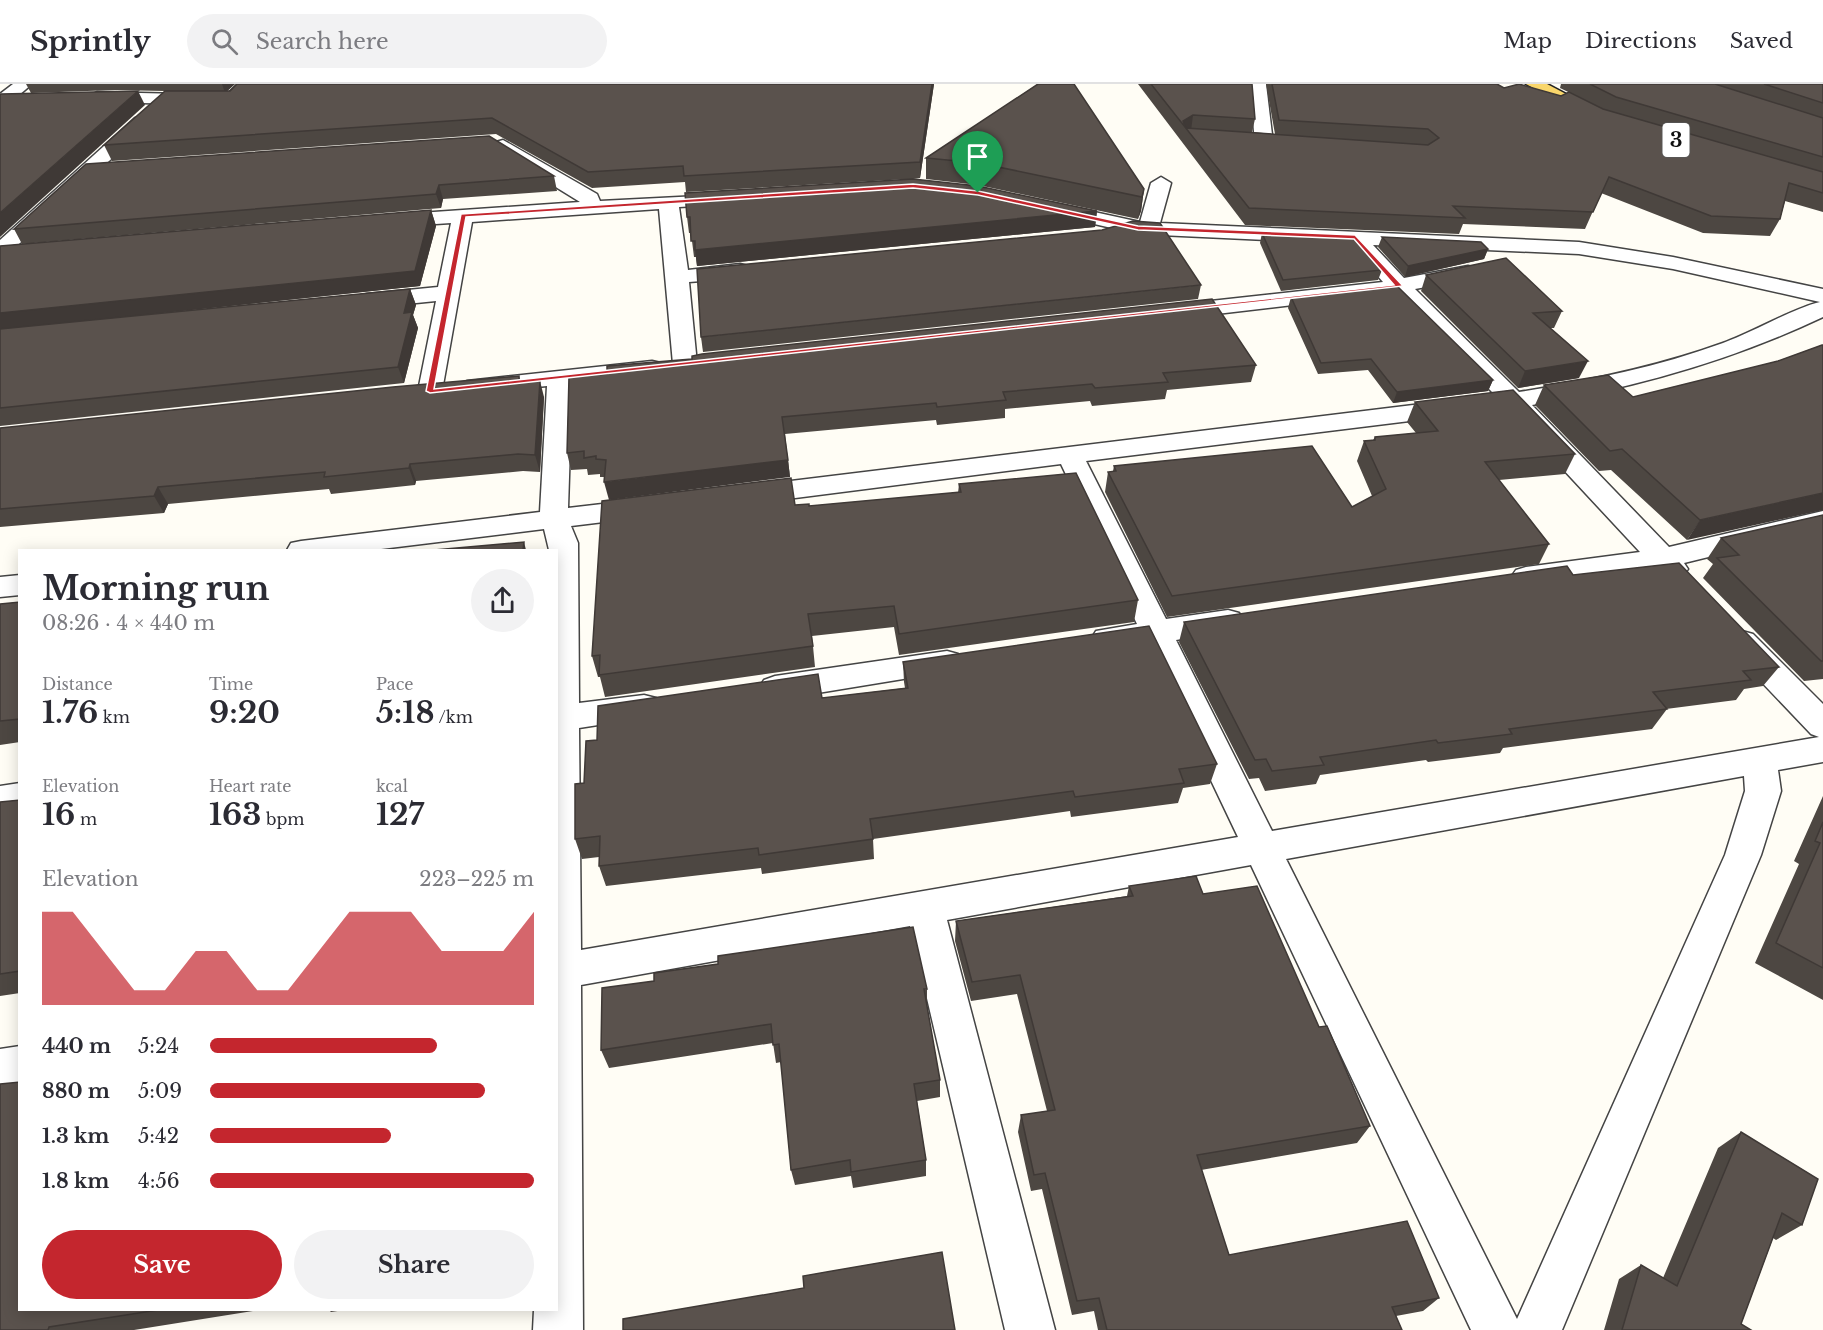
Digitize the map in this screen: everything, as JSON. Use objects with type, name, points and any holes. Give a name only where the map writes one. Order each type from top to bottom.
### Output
[{"type":"main road","points":[[1526,89],[1608,120]]},
{"type":"street","points":[[0,102],[24,84]]},
{"type":"street","points":[[81,98],[230,100],[248,84]]},
{"type":"street","points":[[1258,84],[1264,142]]},
{"type":"street","points":[[0,253],[167,98]]},
{"type":"street","points":[[0,102],[35,100]]},
{"type":"street","points":[[1243,141],[1287,144]]},
{"type":"street","points":[[484,142],[496,142],[590,198],[590,207]]},
{"type":"street","points":[[87,171],[122,169]]},
{"type":"street","points":[[1143,228],[1161,183]]},
{"type":"street","points":[[367,223],[754,196]]},
{"type":"street","points":[[464,215],[449,293],[418,393],[694,363],[678,277],[668,201]]},
{"type":"street","points":[[1035,206],[1143,228],[1558,247],[1673,263],[1823,296]]},
{"type":"street","points":[[1088,237],[1143,228]]},
{"type":"street","points":[[1355,237],[1387,276],[1513,399],[1687,584]]},
{"type":"street","points":[[1157,314],[1399,286],[1529,259],[1558,247]]},
{"type":"street","points":[[0,253],[34,252]]},
{"type":"street","points":[[678,277],[760,269]]},
{"type":"street","points":[[342,304],[449,293]]},
{"type":"street","points":[[730,497],[1513,399],[1603,384],[1691,363],[1732,350],[1823,308]]},
{"type":"street","points":[[558,1330],[558,972],[564,543],[554,519],[560,378]]},
{"type":"street","points":[[1070,455],[1497,1330]]},
{"type":"street","points":[[309,549],[671,504]]},
{"type":"street","points":[[1499,580],[1663,558],[1823,520]]},
{"type":"street","points":[[0,587],[18,585]]},
{"type":"street","points":[[1074,644],[1251,617]]},
{"type":"street","points":[[1728,627],[1823,725]]},
{"type":"street","points":[[747,692],[981,657]]},
{"type":"street","points":[[560,719],[676,702]]},
{"type":"street","points":[[558,972],[1823,749]]},
{"type":"street","points":[[1538,1330],[1743,855],[1763,791],[1760,761]]},
{"type":"street","points":[[0,800],[18,797]]},
{"type":"street","points":[[925,908],[1030,1330]]},
{"type":"street","points":[[0,1069],[18,1066]]},
{"type":"building","points":[[237,84],[932,84],[920,162],[684,176],[683,166],[588,172],[492,118],[104,145],[165,91],[230,91]]},
{"type":"building","points":[[1038,84],[1074,84],[1144,189],[1142,197],[979,163],[926,158]]},
{"type":"building","points":[[1151,84],[1252,84],[1255,119],[1193,115],[1183,121],[1186,128],[1428,145],[1439,138],[1428,129],[1279,120],[1272,84],[1497,84],[1504,88],[1519,84],[1561,96],[1569,92],[1603,109],[1823,172],[1823,193],[1789,183],[1780,219],[1711,216],[1609,177],[1593,212],[1453,206],[1465,218],[1249,208]]},
{"type":"building","points":[[1590,84],[1715,84],[1823,118],[1823,157],[1616,97]]},
{"type":"building","points":[[1764,84],[1823,84],[1823,103]]},
{"type":"building","points":[[138,91],[0,213],[1,94]]},
{"type":"building","points":[[489,136],[554,176],[439,185],[436,194],[14,229],[86,164]]},
{"type":"building","points":[[913,179],[978,186],[1097,211],[695,250],[695,241],[691,241],[690,217],[687,217],[685,193]]},
{"type":"building","points":[[431,210],[415,271],[0,313],[0,246]]},
{"type":"building","points":[[1133,221],[1160,223],[1201,285],[701,337],[697,269],[1102,230]]},
{"type":"building","points":[[1262,233],[1352,236],[1382,270],[1283,280]]},
{"type":"building","points":[[1382,237],[1481,242],[1488,249],[1408,266]]},
{"type":"building","points":[[1506,258],[1562,311],[1533,313],[1588,361],[1525,371],[1426,275]]},
{"type":"building","points":[[1397,286],[1493,380],[1397,392],[1371,359],[1321,363],[1291,297]]},
{"type":"building","points":[[410,289],[404,313],[412,312],[398,367],[0,408],[0,329]]},
{"type":"building","points":[[1212,299],[1256,365],[1163,373],[1168,382],[1095,388],[1092,384],[1003,392],[1006,400],[937,407],[936,403],[782,417],[788,460],[604,482],[606,460],[596,459],[596,456],[584,458],[584,451],[567,453],[569,377],[607,374],[607,366],[692,359],[692,356],[702,354]]},
{"type":"building","points":[[1823,345],[1823,493],[1700,520],[1622,449],[1610,451],[1544,385],[1608,375],[1633,397],[1778,361]]},
{"type":"building","points":[[519,376],[519,382],[540,381],[535,455],[518,454],[410,464],[409,468],[324,477],[325,472],[158,487],[154,496],[0,509],[0,428]]},
{"type":"building","points":[[1513,390],[1575,454],[1485,462],[1549,544],[1172,596],[1108,472],[1116,471],[1114,466],[1312,446],[1352,507],[1386,489],[1364,441],[1375,440],[1375,437],[1438,431],[1415,402]]},
{"type":"building","points":[[1076,473],[1138,600],[899,634],[894,606],[808,614],[813,646],[599,675],[600,655],[592,656],[602,501],[791,478],[795,505],[809,504],[809,506],[961,492],[959,484]]},
{"type":"building","points":[[1823,515],[1823,661],[1821,661],[1717,558],[1739,555],[1721,538]]},
{"type":"building","points":[[524,542],[523,549],[445,549]]},
{"type":"building","points":[[1679,563],[1779,667],[1743,671],[1751,680],[1653,692],[1667,709],[1509,729],[1512,734],[1438,743],[1436,740],[1320,757],[1324,765],[1272,771],[1266,759],[1255,760],[1184,622],[1567,566],[1573,575]]},
{"type":"building","points":[[18,602],[18,719],[0,721],[0,604]]},
{"type":"building","points":[[1149,626],[1217,764],[1179,769],[1184,783],[1075,797],[1073,791],[870,819],[873,839],[759,855],[758,848],[599,866],[600,836],[575,839],[575,784],[584,783],[586,741],[597,740],[598,706],[818,674],[822,698],[908,688],[903,662]]},
{"type":"building","points":[[18,800],[18,971],[0,974],[0,802]]},
{"type":"building","points":[[1823,822],[1823,968],[1776,943],[1820,843],[1815,841]]},
{"type":"building","points":[[1196,876],[1203,894],[1257,886],[1319,1027],[1327,1026],[1370,1126],[1197,1155],[1229,1255],[1407,1221],[1439,1298],[1392,1307],[1402,1330],[1107,1330],[1099,1298],[1077,1301],[1045,1173],[1034,1175],[1021,1115],[1055,1110],[1020,975],[972,982],[956,921],[1133,896],[1129,886]]},
{"type":"building","points":[[913,927],[927,989],[924,989],[940,1080],[914,1084],[926,1160],[851,1172],[850,1160],[791,1170],[779,1044],[773,1045],[771,1024],[601,1050],[602,988],[654,981],[654,973],[718,964],[718,956]]},
{"type":"building","points":[[18,1082],[18,1311],[152,1311],[49,1327],[48,1330],[0,1330],[0,1084]]},
{"type":"building","points":[[1741,1132],[1818,1179],[1802,1225],[1782,1213],[1741,1324],[1751,1330],[1622,1330],[1641,1265],[1677,1286]]},
{"type":"building","points":[[942,1252],[955,1330],[623,1330],[623,1319],[804,1288],[803,1276]]},
{"type":"route","points":[[913,186],[978,193],[1138,228],[1355,237],[1387,276],[1399,286],[430,391],[464,215],[913,186]]}]
